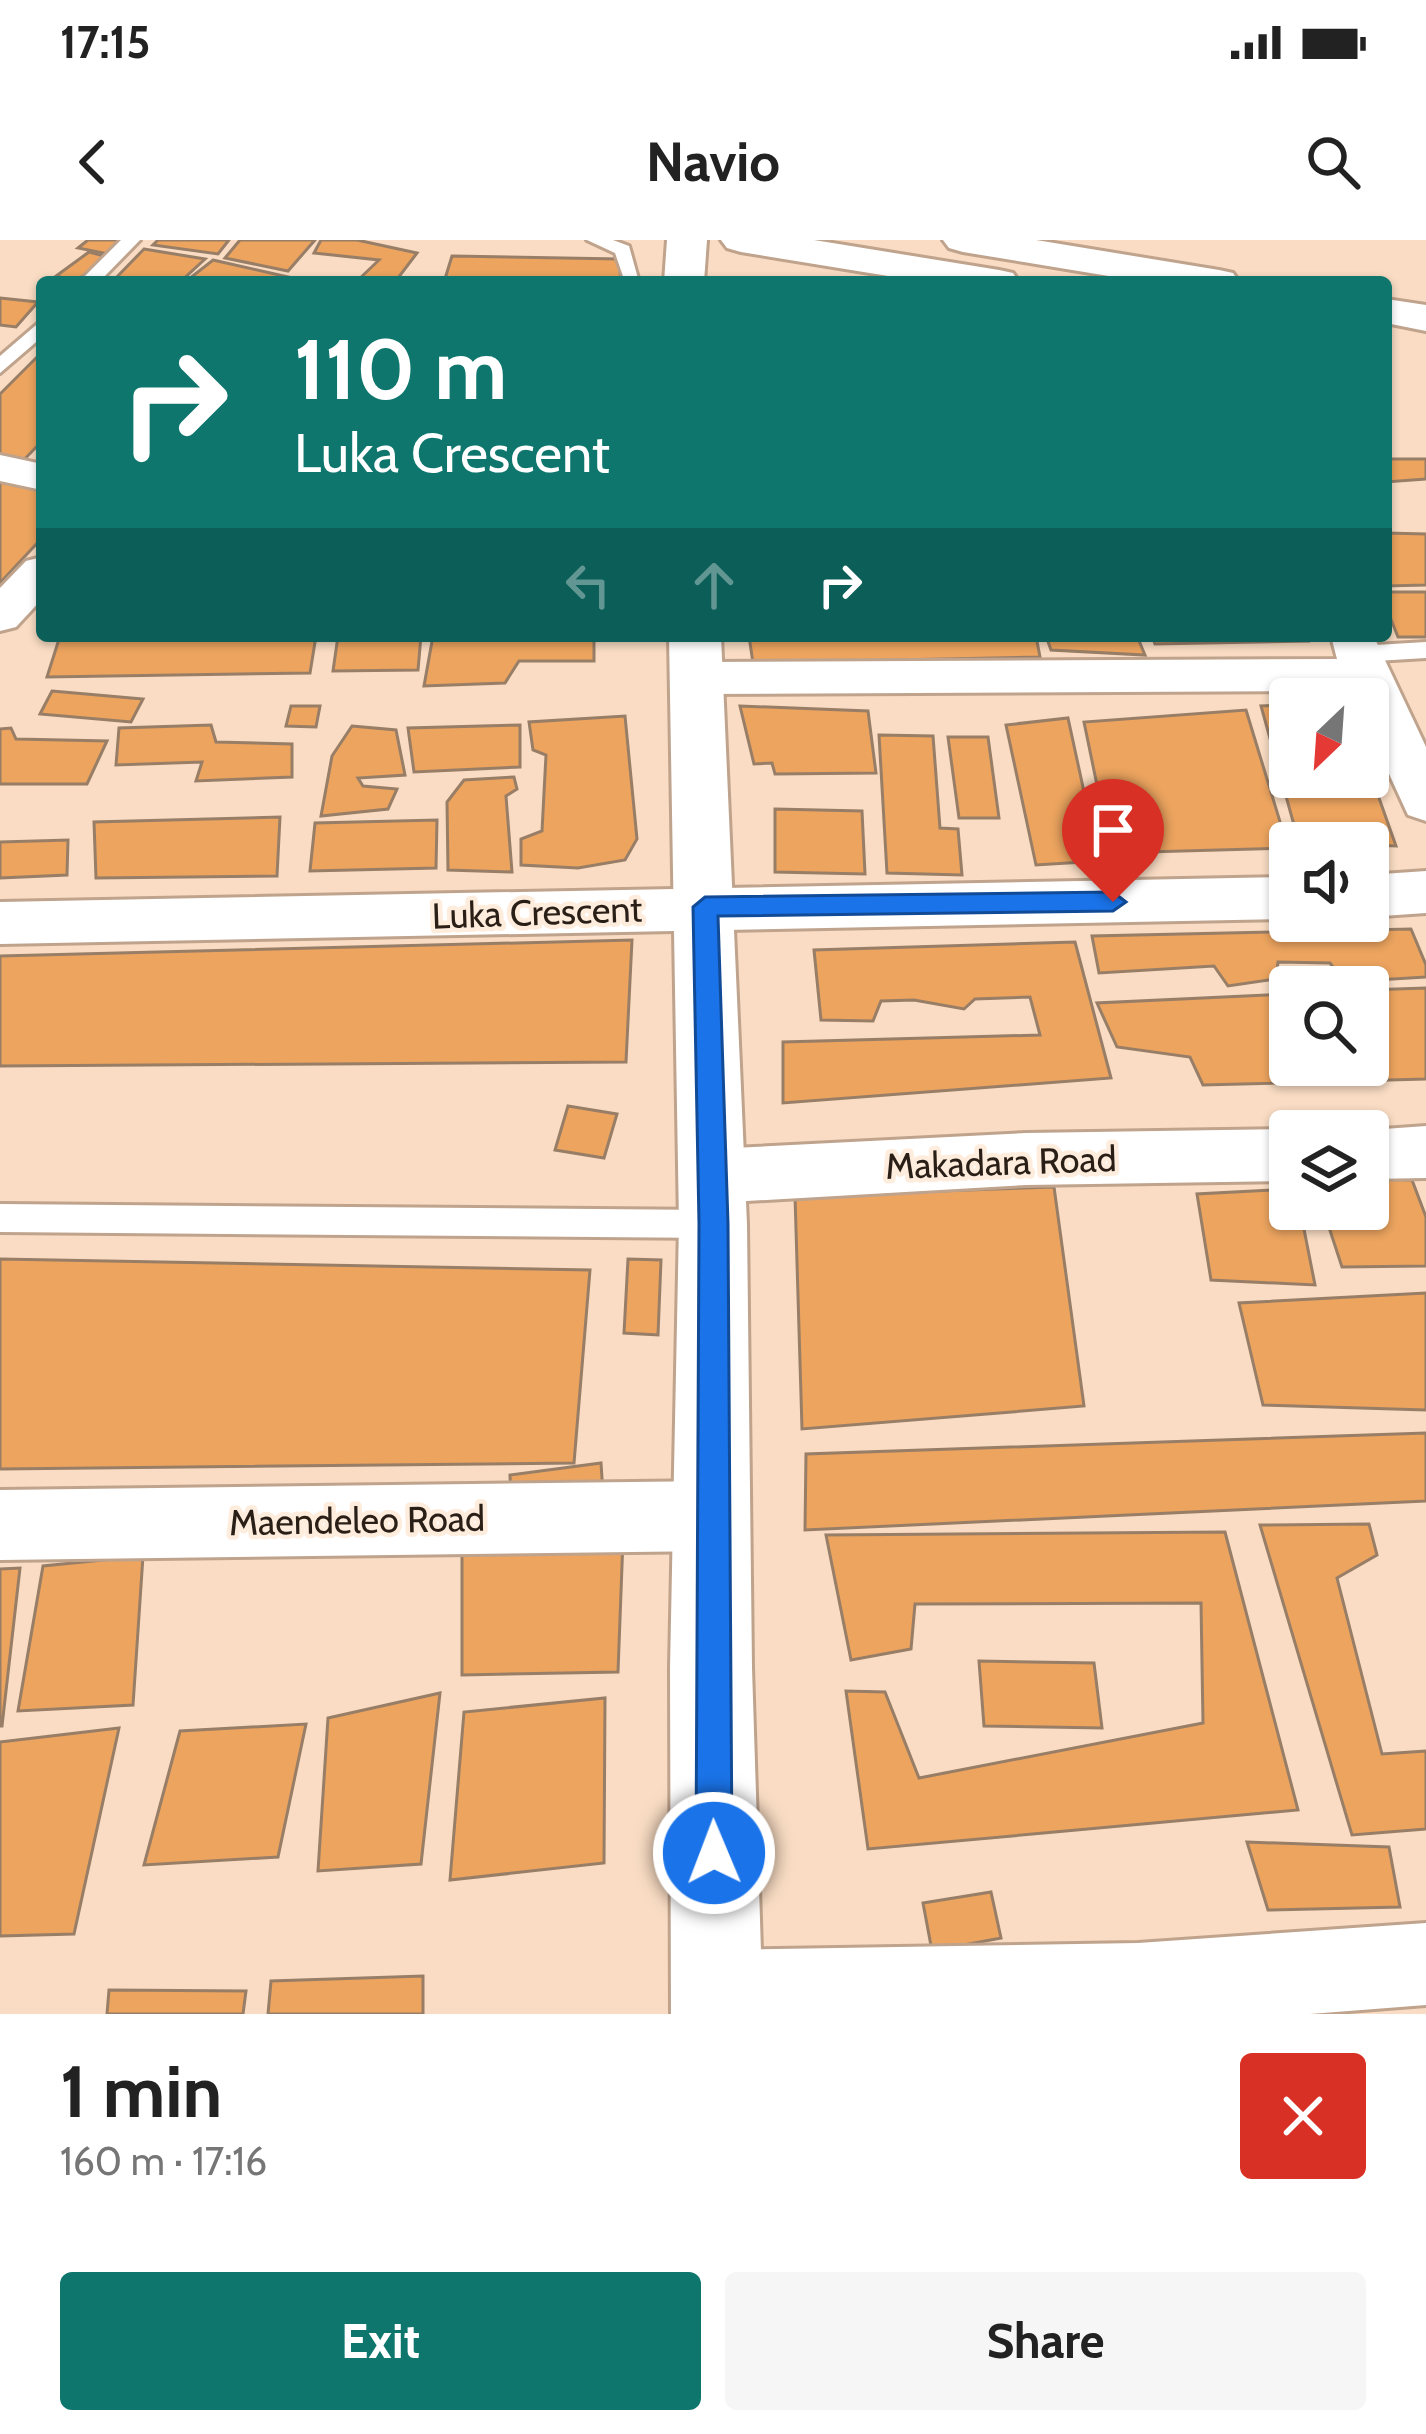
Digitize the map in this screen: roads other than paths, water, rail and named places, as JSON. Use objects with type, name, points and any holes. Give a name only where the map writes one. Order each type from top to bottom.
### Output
[{"type":"street","points":[[684,276],[686,240]]},
{"type":"street","points":[[741,240],[962,276]]},
{"type":"street","points":[[963,240],[1019,266],[1144,276]]},
{"type":"street","points":[[1392,312],[1426,319]]},
{"type":"street","points":[[1392,345],[1426,351]]},
{"type":"street","points":[[0,468],[36,476]]},
{"type":"street","points":[[0,616],[36,577]]},
{"type":"street","points":[[1426,802],[1360,655],[696,657],[713,1200],[716,2003],[1138,1985],[1426,1964]]},
{"type":"street","points":[[1389,895],[1426,892]]},
{"type":"street","name":"Luka Crescent","points":[[0,923],[1269,898]]},
{"type":"street","points":[[1389,1153],[1426,1152]]},
{"type":"street","name":"Makadara Road","points":[[713,1200],[1026,1159],[1269,1155]]},
{"type":"street","name":"Maendeleo Road","points":[[0,1525],[713,1516]]},
{"type":"lane","points":[[94,276],[130,240]]},
{"type":"lane","points":[[596,240],[623,250],[632,276]]},
{"type":"lane","points":[[0,368],[36,332]]},
{"type":"lane","points":[[1360,655],[1426,650]]},
{"type":"lane","points":[[0,1218],[713,1200]]}]
